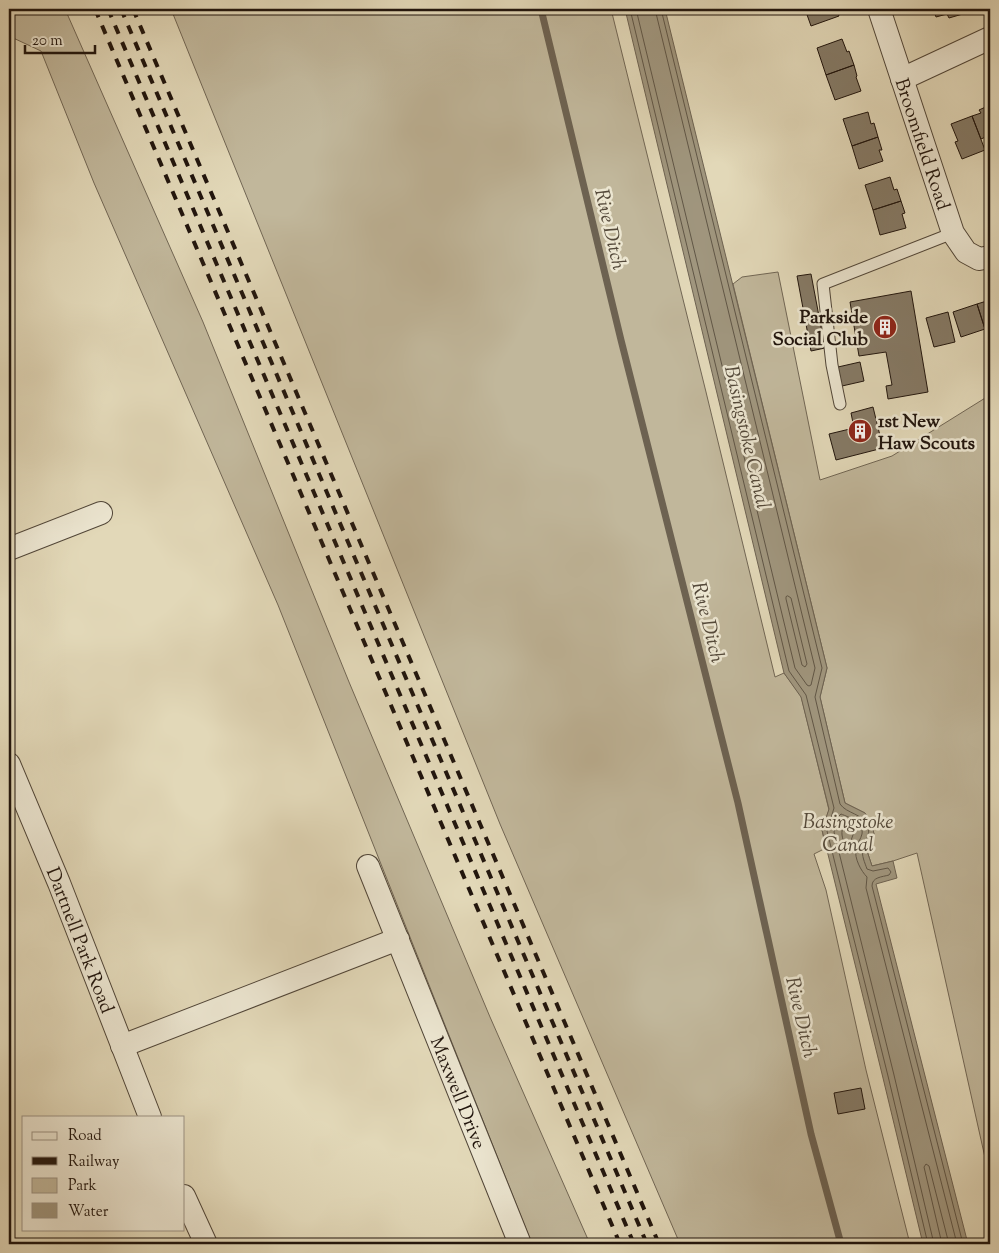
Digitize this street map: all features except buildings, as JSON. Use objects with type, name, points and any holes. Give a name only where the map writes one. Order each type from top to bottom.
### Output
[{"type":"street","name":"Broomfield Road","points":[[879,9],[953,233],[966,252],[979,259],[990,257]]},
{"type":"street","points":[[902,79],[990,38]]},
{"type":"street","points":[[9,549],[101,513]]},
{"type":"street","name":"Dartnell Park Road","points":[[9,764],[59,883],[150,1116]]},
{"type":"street","name":"Maxwell Drive","points":[[368,866],[520,1244]]},
{"type":"street","points":[[122,1046],[398,939]]},
{"type":"street","points":[[185,1198],[206,1244]]},
{"type":"lane","points":[[840,404],[832,365],[823,284],[953,233]]},
{"type":"green space","points":[[9,9],[65,9],[203,322],[349,682],[490,1017],[590,1244],[532,1244],[278,605],[94,183],[41,51],[9,36]]},
{"type":"green space","points":[[171,9],[611,9],[775,677],[784,673],[801,696],[829,810],[822,830],[826,848],[814,854],[826,890],[866,1070],[910,1244],[680,1244],[500,824]]},
{"type":"green space","points":[[778,272],[820,480],[892,456],[990,395],[990,1180],[917,853],[872,866],[867,851],[874,834],[865,813],[845,803],[820,697],[827,668],[733,284],[742,277]]},
{"type":"water","name":"Basingstoke Canal","points":[[625,9],[665,9],[827,668],[820,697],[845,803],[865,813],[872,824],[874,834],[867,851],[872,866],[893,861],[897,878],[876,884],[968,1244],[923,1244],[822,830],[829,809],[801,697],[784,673]]},
{"type":"waterway","name":"Rive Ditch","points":[[541,9],[621,340],[738,803],[811,1134],[841,1244]]},
{"type":"railway","points":[[95,9],[620,1244]]},
{"type":"railway","points":[[108,9],[634,1244]]},
{"type":"railway","points":[[121,9],[647,1244]]},
{"type":"railway","points":[[133,9],[659,1244]]},
{"type":"place","name":"Parkside Social Club","points":[[885,327]]},
{"type":"place","name":"1st New Haw Scouts","points":[[860,431]]}]
